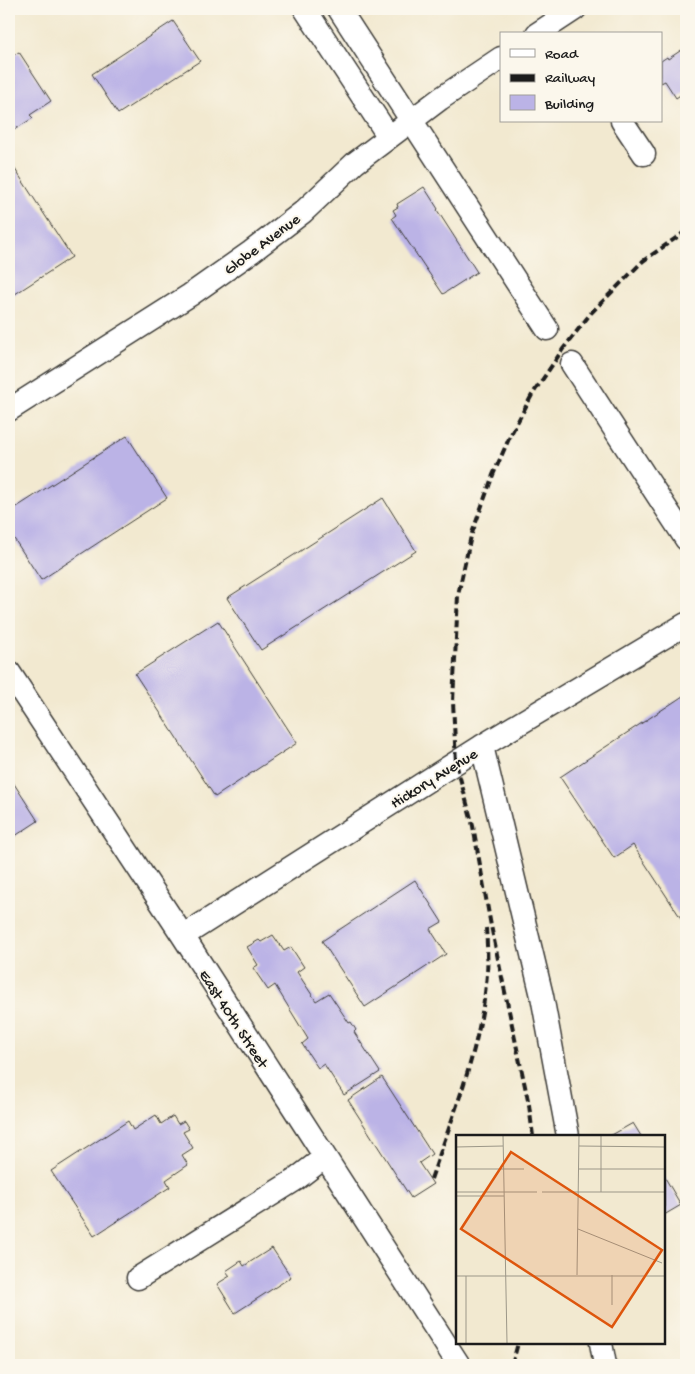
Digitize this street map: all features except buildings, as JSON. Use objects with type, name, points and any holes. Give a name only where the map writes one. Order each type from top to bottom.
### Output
[{"type":"street","points":[[305,9],[389,137]]},
{"type":"street","points":[[339,9],[547,330]]},
{"type":"street","points":[[540,32],[561,18]]},
{"type":"street","name":"Globe Avenue","points":[[9,410],[190,295],[251,252],[303,212],[355,163],[411,120],[500,59]]},
{"type":"street","points":[[623,122],[644,154]]},
{"type":"street","points":[[572,364],[686,540]]},
{"type":"street","name":"Hickory Avenue","points":[[183,936],[482,746],[686,624]]},
{"type":"street","name":"East 40th Street","points":[[9,672],[183,936],[459,1365]]},
{"type":"street","points":[[482,746],[542,996],[568,1135]]},
{"type":"street","points":[[138,1278],[295,1180],[325,1157]]},
{"type":"street","points":[[601,1344],[605,1365]]},
{"type":"railway","points":[[533,1135],[529,1105],[491,926],[473,826],[456,763],[453,702],[458,595],[471,536],[493,475],[511,434],[532,395],[563,349],[591,313],[643,261],[686,231]]},
{"type":"railway","points":[[431,1179],[466,1078],[479,1027],[487,974],[486,928]]},
{"type":"railway","points":[[512,1365],[518,1344]]}]
